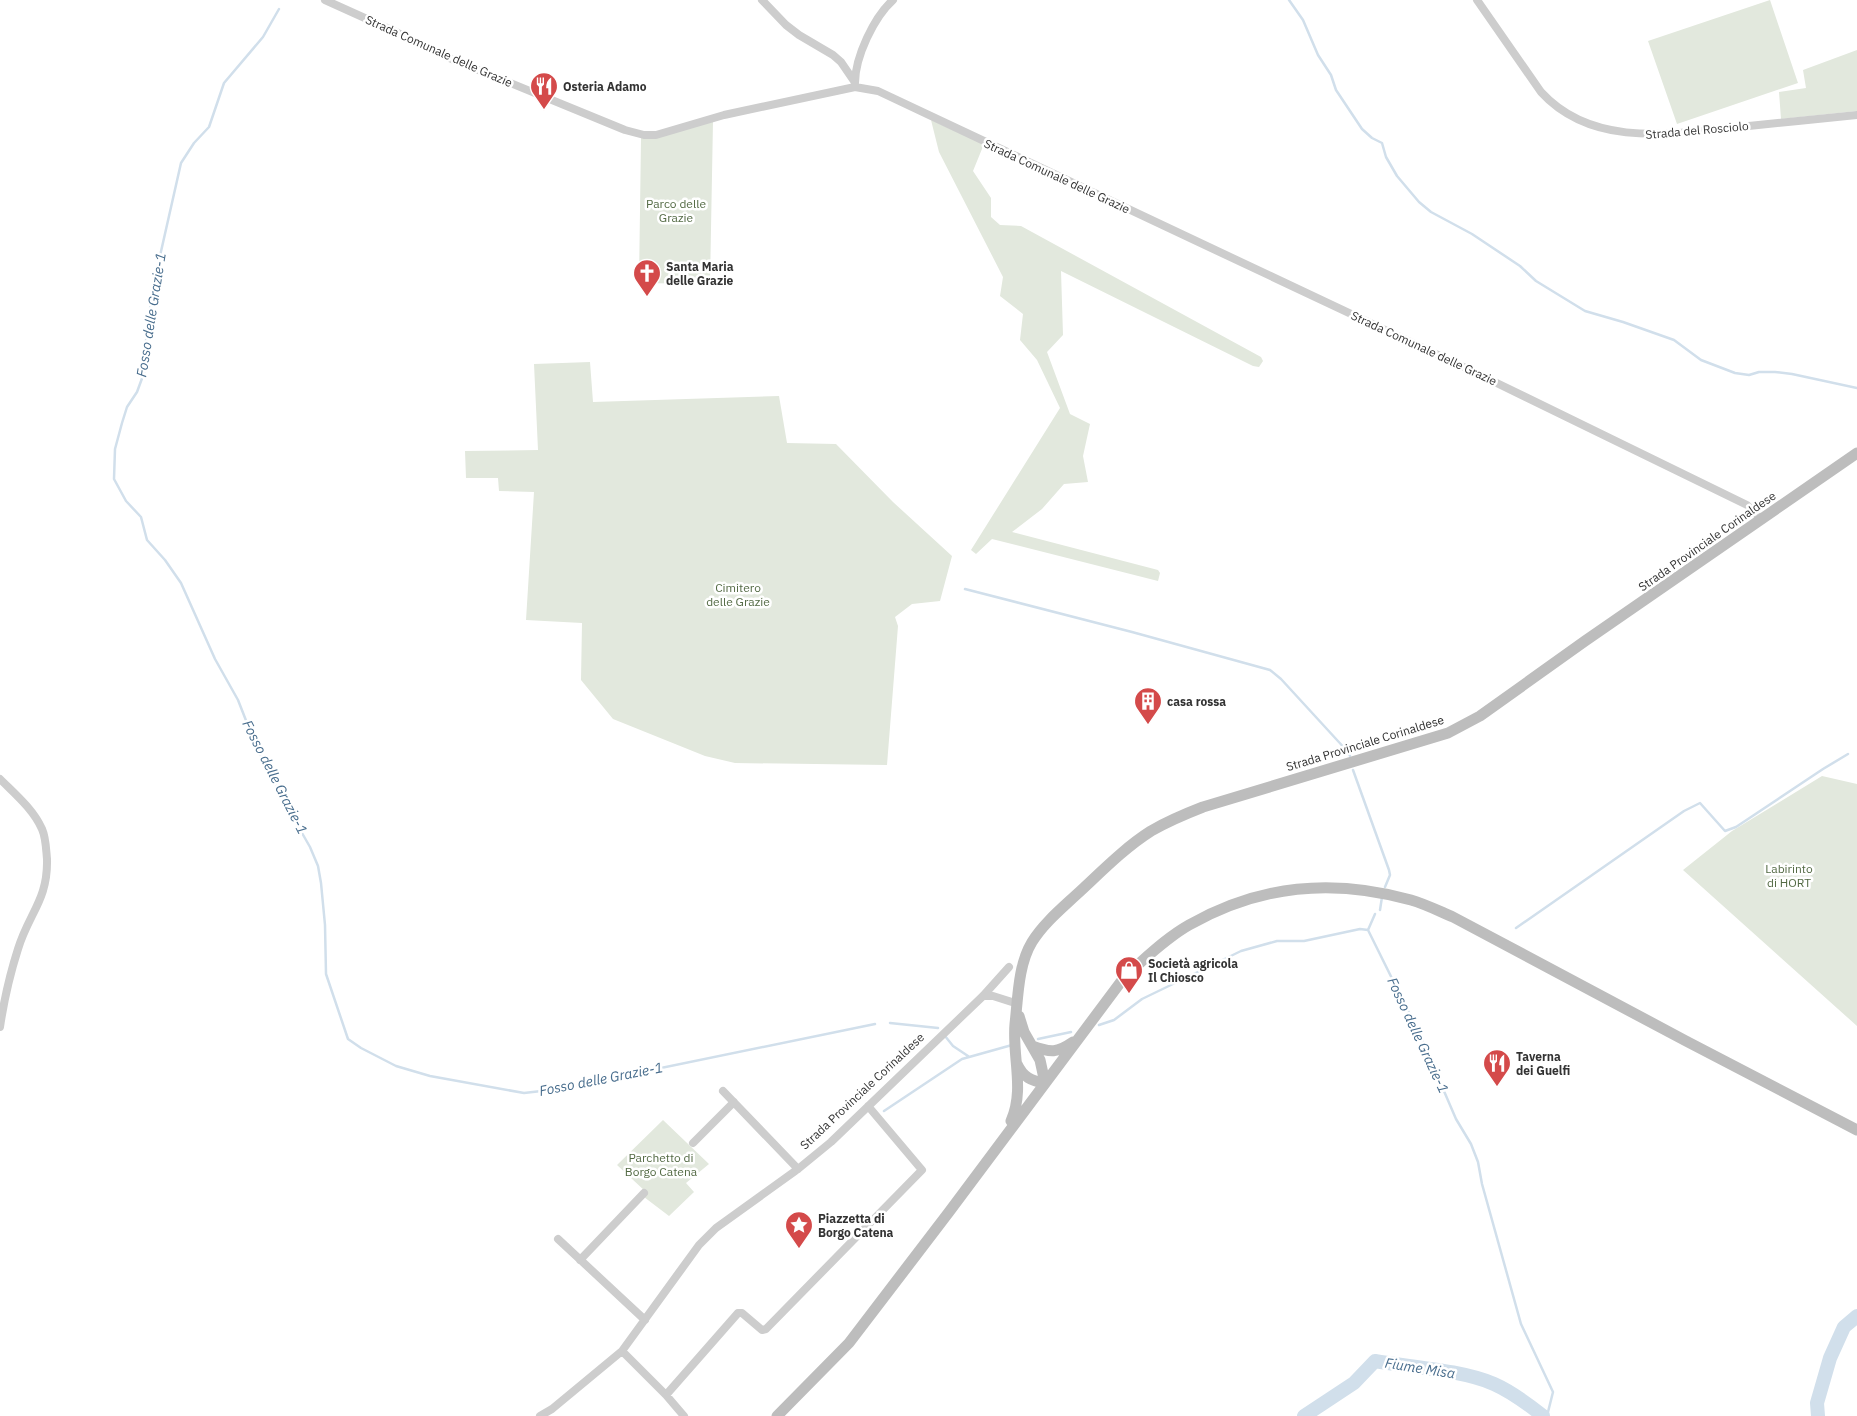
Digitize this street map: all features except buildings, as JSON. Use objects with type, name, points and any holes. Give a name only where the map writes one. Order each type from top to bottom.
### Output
[{"type":"main road","name":"Strada Provinciale Corinaldese","points":[[1005,1137],[1016,1110],[1018,1096],[1015,1026],[1021,975],[1032,942],[1052,918],[1108,865],[1149,832],[1174,818],[1203,807],[1448,733],[1480,716],[1857,453]]},
{"type":"main road","points":[[1017,1064],[1022,1075],[1034,1082],[1044,1083],[1126,976],[1150,954],[1188,926],[1244,900],[1298,889],[1334,886],[1373,890],[1413,900],[1453,917],[1857,1130]]},
{"type":"main road","name":"Strada Provinciale Corinaldese","points":[[777,1416],[849,1343],[1044,1083],[1040,1060],[1019,1021],[1018,1004]]},
{"type":"main road","points":[[1032,1046],[1045,1051],[1061,1050],[1081,1037]]},
{"type":"street","name":"Strada Comunale delle Grazie","points":[[325,0],[398,32],[442,55],[625,130],[644,135],[656,135],[724,115],[855,84],[878,92],[1470,370],[1747,505],[1762,520]]},
{"type":"street","points":[[762,0],[798,35],[833,55],[841,62],[855,84]]},
{"type":"street","points":[[855,84],[860,54],[886,6],[893,0]]},
{"type":"street","name":"Strada del Rosciolo","points":[[1477,0],[1551,104],[1563,113],[1617,132],[1643,135],[1682,133],[1857,115]]},
{"type":"street","points":[[0,779],[31,811],[42,830],[46,847],[47,876],[40,901],[18,946],[5,997],[0,1027]]},
{"type":"street","name":"Strada Provinciale Corinaldese","points":[[540,1416],[552,1409],[622,1351],[716,1228],[798,1169],[831,1142],[983,996],[1009,967]]},
{"type":"street","points":[[983,996],[993,996],[1018,1004]]},
{"type":"street","points":[[723,1092],[798,1169]]},
{"type":"street","points":[[693,1143],[734,1102]]},
{"type":"street","points":[[666,1395],[738,1313],[742,1313],[762,1330],[766,1329],[922,1170],[868,1106]]},
{"type":"street","points":[[580,1260],[644,1192]]},
{"type":"street","points":[[558,1239],[645,1320]]},
{"type":"street","points":[[622,1351],[684,1416]]},
{"type":"green space","points":[[1770,0],[1798,83],[1677,124],[1648,41]]},
{"type":"green space","points":[[1857,50],[1857,111],[1781,119],[1779,92],[1806,88],[1803,70]]},
{"type":"green space","points":[[931,120],[984,144],[973,171],[991,198],[991,217],[1000,225],[1021,226],[1261,357],[1263,361],[1259,367],[1253,366],[1061,271],[1063,335],[1047,352],[1070,414],[1090,424],[1083,456],[1088,482],[1064,484],[1042,509],[1012,532],[1158,570],[1160,573],[1158,581],[992,539],[976,554],[971,550],[1060,408],[1037,360],[1020,340],[1023,314],[1000,296],[1003,277],[939,152]]},
{"type":"green space","name":"Parco delle Grazie","points":[[713,121],[710,284],[639,283],[641,138]]},
{"type":"green space","name":"Cimitero delle Grazie","points":[[590,362],[593,402],[779,396],[787,443],[836,444],[893,502],[952,556],[940,601],[912,604],[895,617],[898,626],[887,765],[735,763],[705,756],[613,719],[581,680],[582,623],[526,620],[534,492],[499,491],[498,478],[466,478],[465,451],[538,450],[534,364]]},
{"type":"green space","name":"Labirinto di HORT","points":[[1822,776],[1857,784],[1857,1026],[1683,870],[1732,831]]},
{"type":"green space","name":"Parchetto di Borgo Catena","points":[[663,1120],[709,1164],[686,1183],[694,1192],[669,1216],[644,1197],[646,1192],[617,1165]]},
{"type":"waterway","points":[[1289,0],[1303,20],[1318,55],[1331,75],[1336,90],[1362,129],[1372,138],[1382,143],[1386,157],[1397,176],[1419,202],[1431,212],[1472,234],[1520,266],[1536,281],[1585,311],[1674,340],[1701,360],[1735,373],[1749,375],[1759,372],[1792,374],[1857,388]]},
{"type":"waterway","name":"Fosso delle Grazie-1","points":[[279,9],[263,37],[224,83],[209,127],[194,143],[181,163],[155,278],[147,327],[144,373],[137,392],[127,407],[122,423],[115,449],[114,479],[126,501],[141,517],[147,540],[165,560],[181,583],[215,659],[238,700],[256,746],[282,798],[310,847],[318,866],[325,925],[326,974],[348,1039],[396,1066],[430,1076],[524,1093],[559,1089],[875,1024]]},
{"type":"waterway","points":[[965,589],[1270,670],[1281,679],[1350,756]]},
{"type":"waterway","points":[[1516,928],[1684,811],[1700,803],[1725,831],[1736,827],[1848,754]]},
{"type":"waterway","points":[[1353,770],[1389,870],[1390,875],[1385,887]]},
{"type":"waterway","points":[[1380,910],[1382,897]]},
{"type":"waterway","points":[[1368,930],[1375,914]]},
{"type":"waterway","name":"Fosso delle Grazie-1","points":[[1099,1025],[1114,1020],[1142,999],[1241,951],[1277,941],[1304,941],[1360,929],[1368,930]]},
{"type":"waterway","name":"Fosso delle Grazie-1","points":[[1368,930],[1419,1033],[1456,1119],[1471,1144],[1478,1162],[1482,1184],[1521,1324],[1553,1392],[1547,1416]]},
{"type":"waterway","name":"Fosso delle Grazie-1","points":[[890,1023],[938,1028]]},
{"type":"waterway","name":"Fosso delle Grazie-1","points":[[1038,1039],[1071,1032]]},
{"type":"waterway","name":"Fosso delle Grazie-1","points":[[945,1036],[953,1046],[968,1056]]},
{"type":"waterway","points":[[884,1111],[962,1059],[1012,1045]]},
{"type":"waterway","name":"Fiume Misa","points":[[1818,1416],[1817,1403],[1830,1358],[1844,1327],[1857,1316]]},
{"type":"waterway","name":"Fiume Misa","points":[[1304,1416],[1354,1383],[1375,1361],[1452,1372],[1481,1379],[1507,1391],[1543,1416]]},
{"type":"place","name":"Osteria Adamo","points":[[544,110]]},
{"type":"place","name":"Santa Maria delle Grazie","points":[[647,297]]},
{"type":"place","name":"casa rossa","points":[[1148,725]]},
{"type":"place","name":"Società agricola Il Chiosco","points":[[1129,994]]},
{"type":"place","name":"Taverna dei Guelfi","points":[[1497,1087]]},
{"type":"place","name":"Piazzetta di Borgo Catena","points":[[799,1249]]}]
